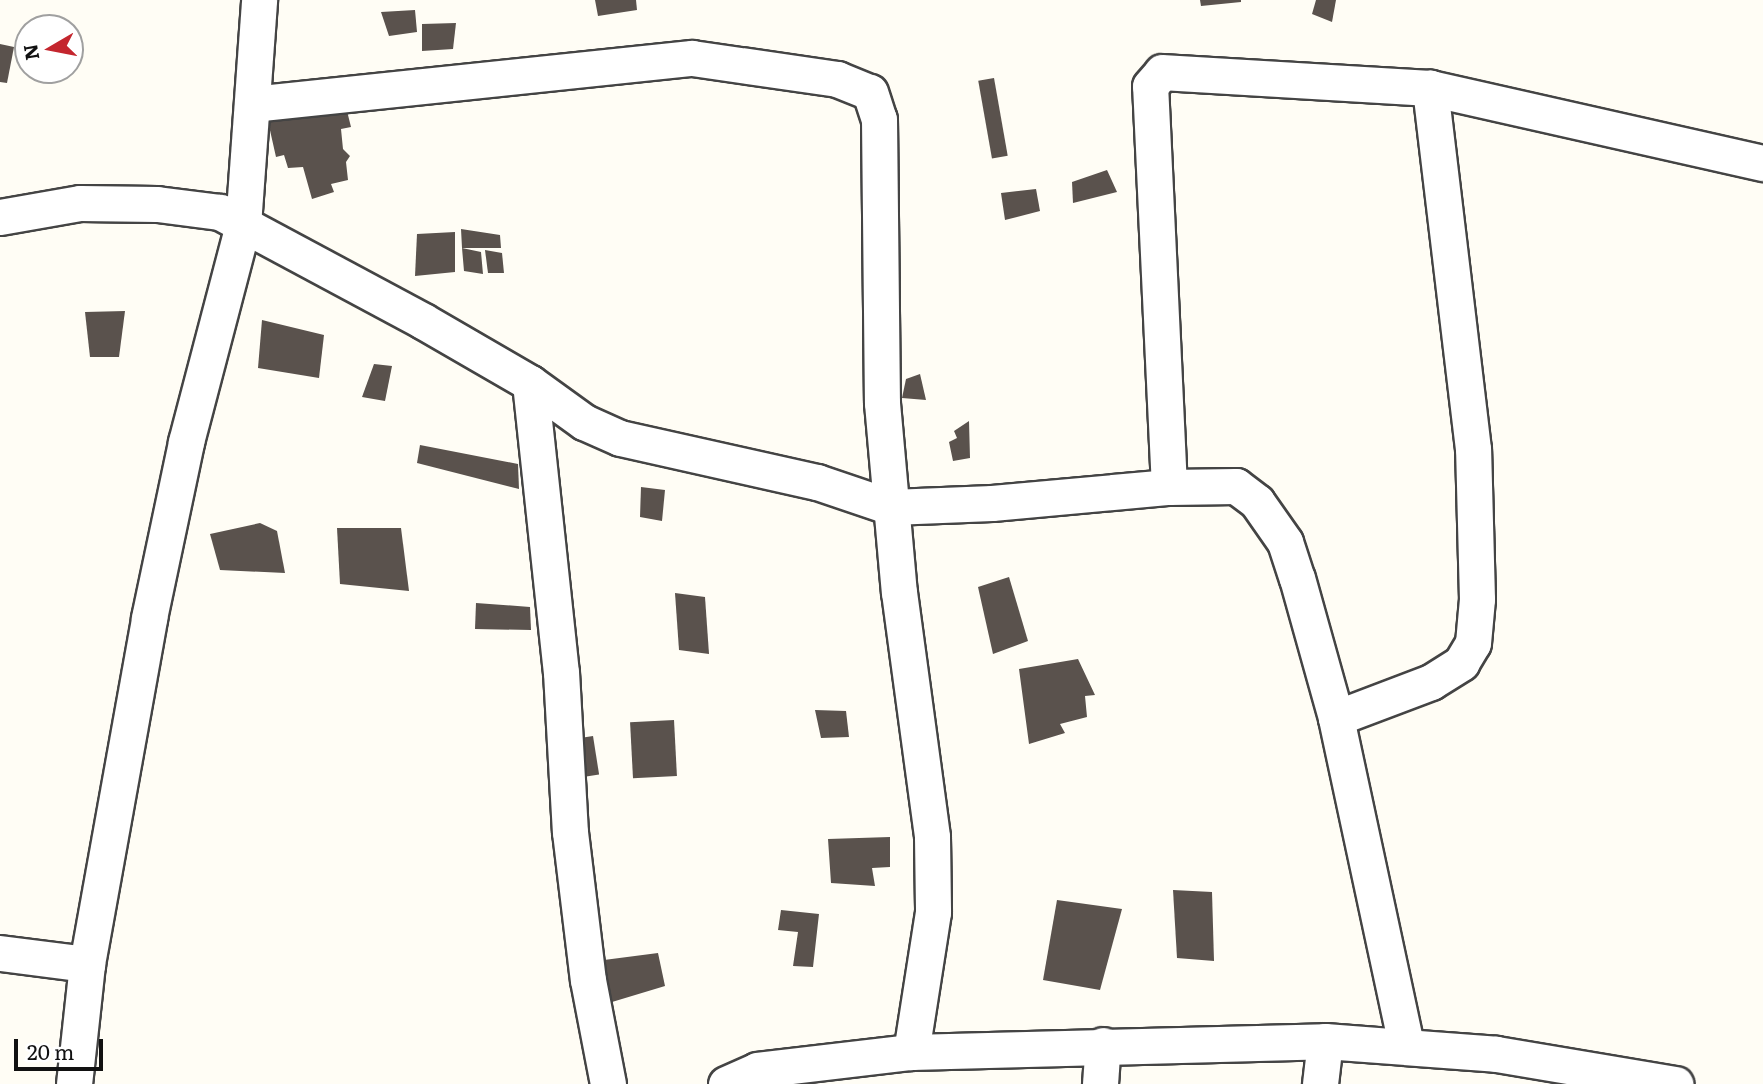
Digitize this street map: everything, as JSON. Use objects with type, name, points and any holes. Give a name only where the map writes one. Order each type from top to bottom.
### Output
[{"type":"street","points":[[74,1084],[87,964],[160,564],[186,442],[243,225],[259,0]]},
{"type":"street","points":[[252,104],[692,58],[837,79],[870,92],[879,119],[882,403],[891,507],[932,837],[933,912],[911,1052]]},
{"type":"street","points":[[1169,486],[1150,86],[1154,78],[1162,72],[1430,88],[1763,163]]},
{"type":"street","points":[[1336,718],[1431,682],[1461,663],[1472,643],[1477,600],[1473,449],[1430,88]]},
{"type":"street","points":[[0,217],[80,203],[157,204],[220,212],[530,383],[584,422],[620,438],[817,482],[891,507],[992,503],[1169,486],[1236,486],[1257,502],[1285,542],[1336,718],[1406,1045]]},
{"type":"street","points":[[530,383],[561,672],[570,832],[588,980],[608,1084]]},
{"type":"street","points":[[0,953],[87,964]]},
{"type":"street","points":[[726,1084],[757,1070],[911,1052],[1325,1041],[1406,1045],[1572,1064],[1671,1083]]},
{"type":"street","points":[[1320,1084],[1325,1041]]},
{"type":"street","points":[[1100,1084],[1103,1045]]},
{"type":"building","points":[[595,0],[636,0],[637,10],[598,16]]},
{"type":"building","points":[[1200,0],[1241,0],[1241,2],[1201,6]]},
{"type":"building","points":[[1316,0],[1336,0],[1332,22],[1312,14]]},
{"type":"building","points":[[415,10],[417,32],[389,36],[381,12]]},
{"type":"building","points":[[456,23],[453,49],[422,51],[422,24]]},
{"type":"building","points":[[0,44],[14,47],[7,83],[0,82]]},
{"type":"building","points":[[994,78],[1008,156],[992,159],[978,81]]},
{"type":"building","points":[[346,107],[351,127],[341,129],[343,149],[350,156],[346,162],[348,180],[331,184],[334,192],[312,199],[303,167],[288,168],[284,155],[276,157],[267,117]]},
{"type":"building","points":[[1107,170],[1117,192],[1073,203],[1072,182]]},
{"type":"building","points":[[1036,189],[1040,211],[1005,220],[1001,193]]},
{"type":"building","points":[[461,229],[500,235],[501,248],[462,248]]},
{"type":"building","points":[[455,232],[455,272],[415,276],[417,234]]},
{"type":"building","points":[[462,248],[481,252],[483,274],[464,271]]},
{"type":"building","points":[[485,250],[502,253],[504,273],[488,273]]},
{"type":"building","points":[[125,311],[119,357],[90,357],[85,312]]},
{"type":"building","points":[[262,320],[324,335],[319,378],[258,368]]},
{"type":"building","points":[[374,364],[392,366],[385,401],[362,397]]},
{"type":"building","points":[[920,374],[926,400],[902,398],[906,379]]},
{"type":"building","points":[[969,421],[970,458],[953,461],[949,442],[957,438],[954,431]]},
{"type":"building","points":[[420,445],[518,464],[519,489],[417,463]]},
{"type":"building","points":[[641,487],[665,490],[662,521],[640,517]]},
{"type":"building","points":[[260,523],[277,531],[285,573],[220,570],[210,534]]},
{"type":"building","points":[[337,528],[401,528],[409,591],[340,584]]},
{"type":"building","points":[[1009,577],[1028,641],[993,654],[978,587]]},
{"type":"building","points":[[675,593],[705,597],[709,654],[679,650]]},
{"type":"building","points":[[476,603],[530,607],[531,630],[475,629]]},
{"type":"building","points":[[1078,659],[1095,695],[1085,696],[1087,717],[1060,724],[1065,733],[1029,744],[1019,669]]},
{"type":"building","points":[[815,710],[846,711],[849,737],[821,738]]},
{"type":"building","points":[[674,720],[677,776],[633,778],[630,722]]},
{"type":"building","points":[[593,736],[599,775],[578,778],[572,739]]},
{"type":"building","points":[[890,837],[890,867],[872,868],[875,886],[831,883],[828,839]]},
{"type":"building","points":[[1173,890],[1212,892],[1214,961],[1177,958]]},
{"type":"building","points":[[1057,900],[1122,909],[1100,990],[1043,980]]},
{"type":"building","points":[[781,910],[819,914],[813,967],[793,966],[798,932],[778,930]]},
{"type":"building","points":[[658,953],[665,986],[612,1002],[604,960]]}]
